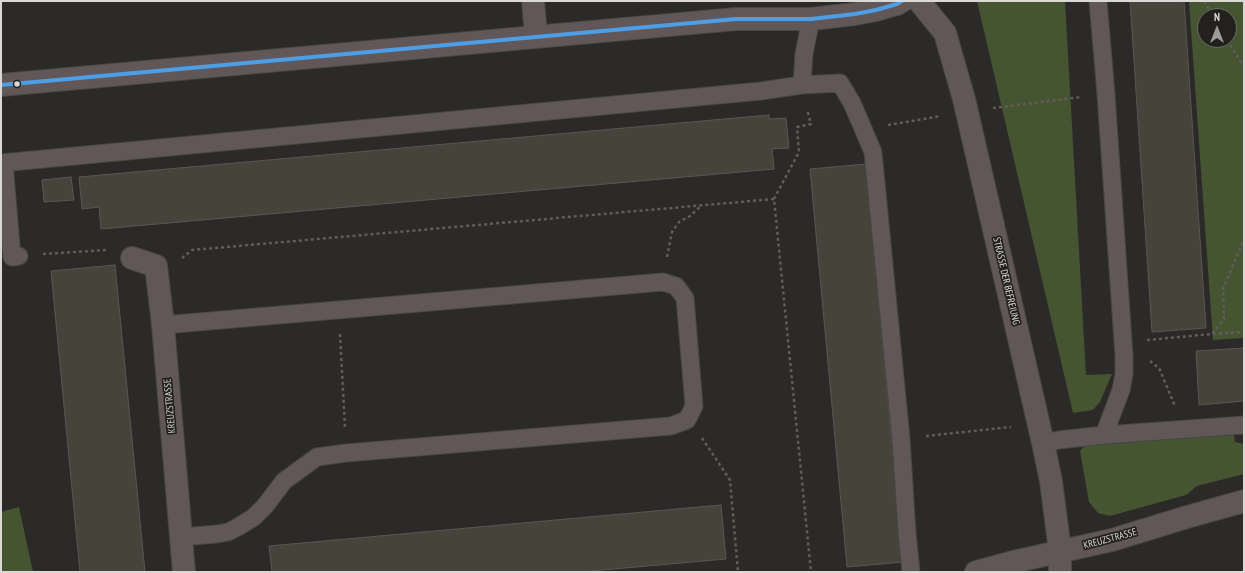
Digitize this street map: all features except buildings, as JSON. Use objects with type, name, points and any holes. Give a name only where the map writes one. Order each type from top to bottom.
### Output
[{"type":"street","points":[[532,1],[536,36]]},
{"type":"street","points":[[1,85],[736,19],[811,19],[876,10],[902,1]]},
{"type":"street","name":"STRASSE DER BEFREIUNG","points":[[919,1],[945,33],[963,95],[1044,443],[1060,562]]},
{"type":"street","name":"KREUZSTRASSE","points":[[132,258],[156,266],[163,325],[184,572]]},
{"type":"street","name":"KREUZSTRASSE","points":[[976,572],[1000,565],[1060,562],[1112,540],[1172,521],[1244,502]]},
{"type":"lane","points":[[1098,1],[1124,349],[1124,374],[1104,435]]},
{"type":"lane","points":[[802,85],[804,54],[811,19]]},
{"type":"lane","points":[[19,256],[12,257],[2,163],[753,92],[802,85],[840,83],[852,103],[873,152],[901,439],[911,572]]},
{"type":"lane","points":[[163,325],[663,282],[676,286],[684,298],[694,406],[687,420],[671,426],[346,453],[317,458],[284,481],[265,506],[254,517],[238,527],[228,532],[217,534],[182,537]]},
{"type":"lane","points":[[1044,443],[1104,435],[1244,425]]},
{"type":"path","points":[[1232,48],[1244,67]]},
{"type":"path","points":[[774,199],[798,152],[797,127],[811,124],[802,85]]},
{"type":"path","points":[[663,282],[672,232],[679,222],[690,216],[703,205]]},
{"type":"path","points":[[1212,334],[1224,320],[1223,289],[1244,239]]},
{"type":"path","points":[[19,256],[109,250],[132,258]]},
{"type":"path","points":[[339,309],[346,453]]},
{"type":"path","points":[[1124,349],[1212,334],[1244,332]]},
{"type":"path","points":[[1124,349],[1146,358],[1159,368],[1184,429]]},
{"type":"path","points":[[687,420],[696,428],[730,480],[738,572]]},
{"type":"path","points":[[901,439],[993,429]]},
{"type":"green space","points":[[977,1],[1065,1],[1086,375],[1112,374],[1100,402],[1093,410],[1073,413]]},
{"type":"green space","points":[[1189,1],[1244,1],[1244,338],[1213,340]]},
{"type":"green space","points":[[1234,434],[1235,442],[1244,444],[1244,474],[1197,486],[1186,495],[1110,516],[1098,513],[1089,502],[1080,451],[1087,443]]},
{"type":"green space","points":[[19,507],[33,572],[1,572],[1,512]]},
{"type":"transit line","points":[[1,85],[736,19],[811,19],[876,10],[902,1]]}]
